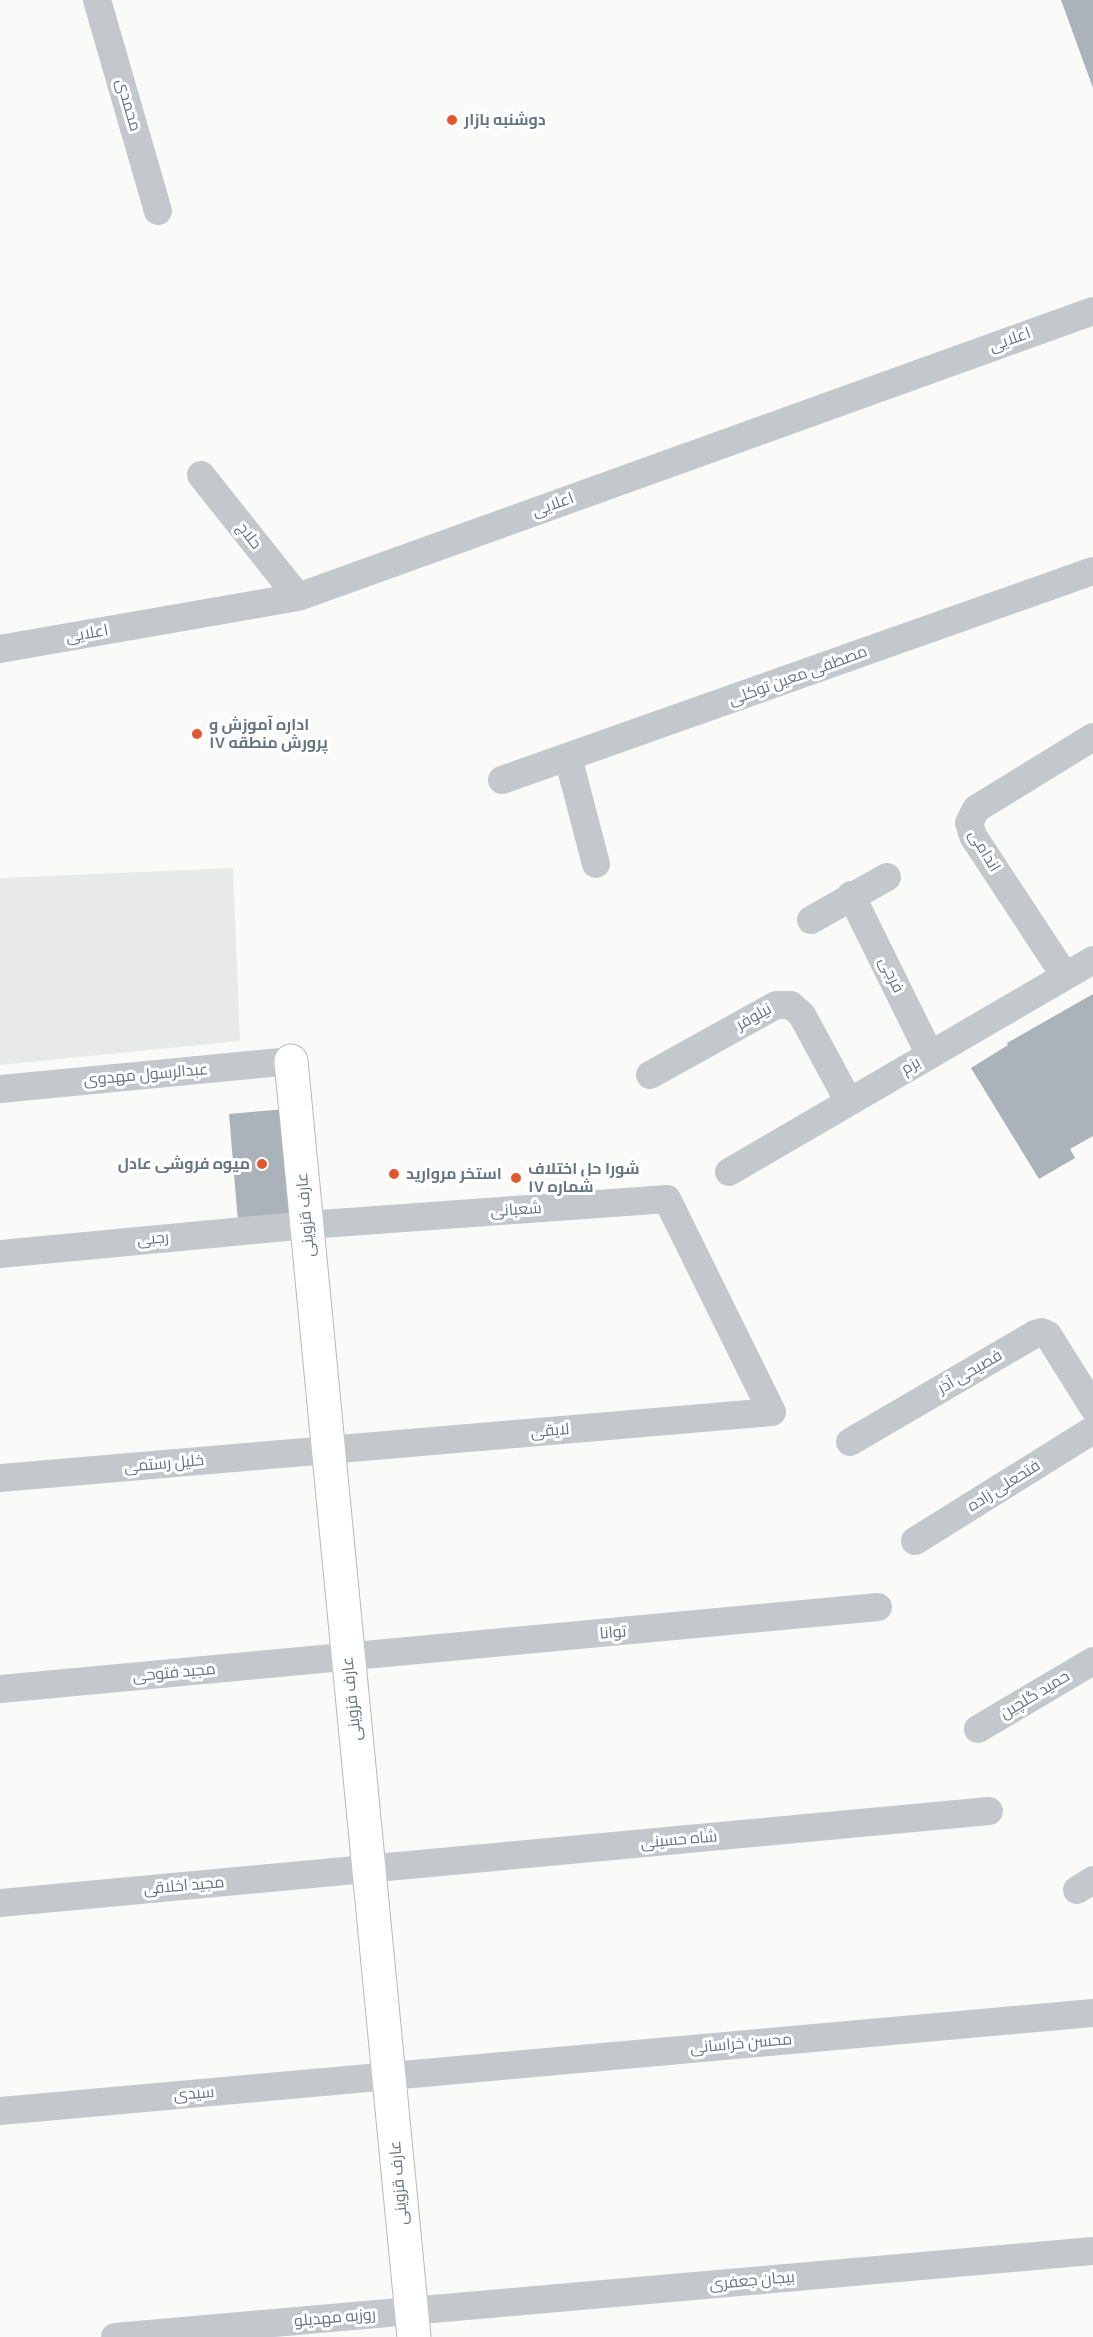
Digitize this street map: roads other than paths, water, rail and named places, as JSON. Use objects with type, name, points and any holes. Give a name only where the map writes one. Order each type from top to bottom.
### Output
[{"type":"street","name":"محمدی","points":[[97,0],[158,211]]},
{"type":"street","name":"اعلایی","points":[[0,649],[298,597],[1093,310]]},
{"type":"street","name":"حلاج","points":[[201,475],[298,597]]},
{"type":"street","name":"مصطفی معین توکلی","points":[[502,780],[1093,571]]},
{"type":"street","name":"اندامی","points":[[1065,976],[973,836],[969,824],[976,809],[1093,737]]},
{"type":"street","points":[[568,757],[596,864]]},
{"type":"street","points":[[811,920],[851,895],[887,877]]},
{"type":"street","name":"فرجی","points":[[851,895],[930,1055]]},
{"type":"street","name":"بزم","points":[[729,1172],[1093,960]]},
{"type":"street","name":"نیلوفر","points":[[650,1075],[776,1005],[791,1005],[802,1015],[849,1102]]},
{"type":"street","name":"عبدالرسول مهدوی","points":[[0,1089],[291,1061]]},
{"type":"street","name":"عارف قزوینی","points":[[291,1061],[413,2324]]},
{"type":"street","name":"شعبانی","points":[[307,1225],[667,1198],[772,1412]]},
{"type":"street","name":"رجبی","points":[[0,1254],[307,1225]]},
{"type":"street","name":"فصیحی آذر","points":[[850,1442],[1041,1332],[1048,1335],[1084,1372]]},
{"type":"street","points":[[1084,1372],[1093,1407]]},
{"type":"street","name":"لایقی","points":[[328,1450],[772,1412]]},
{"type":"street","name":"فتحعلی زاده","points":[[915,1541],[1093,1430]]},
{"type":"street","name":"خلیل رستمی","points":[[0,1478],[328,1450]]},
{"type":"street","name":"توانا","points":[[348,1658],[878,1608]]},
{"type":"street","name":"مجید فتوحی","points":[[0,1689],[348,1658]]},
{"type":"street","name":"حمید گلچین","points":[[978,1729],[1093,1661]]},
{"type":"street","name":"شاه حسینی","points":[[369,1869],[989,1811]]},
{"type":"street","name":"مجید اخلاقی","points":[[0,1903],[369,1869]]},
{"type":"street","name":"محسن خراسانی","points":[[389,2076],[1093,2013]]},
{"type":"street","name":"سیدی","points":[[0,2111],[389,2076]]},
{"type":"street","name":"بیجان جعفری","points":[[413,2324],[1093,2251]]},
{"type":"street","name":"روزبه مهدیلو","points":[[116,2337],[413,2324]]},
{"type":"place","name":"دوشنبه بازار","points":[[452,120]]},
{"type":"place","name":"اداره آموزش و پرورش منطقه ۱۷","points":[[197,734]]},
{"type":"place","name":"میوه فروشی عادل","points":[[262,1164]]},
{"type":"place","name":"استخر مروارید","points":[[394,1174]]},
{"type":"place","name":"شورا حل اختلاف شماره ۱۷","points":[[516,1178]]}]
